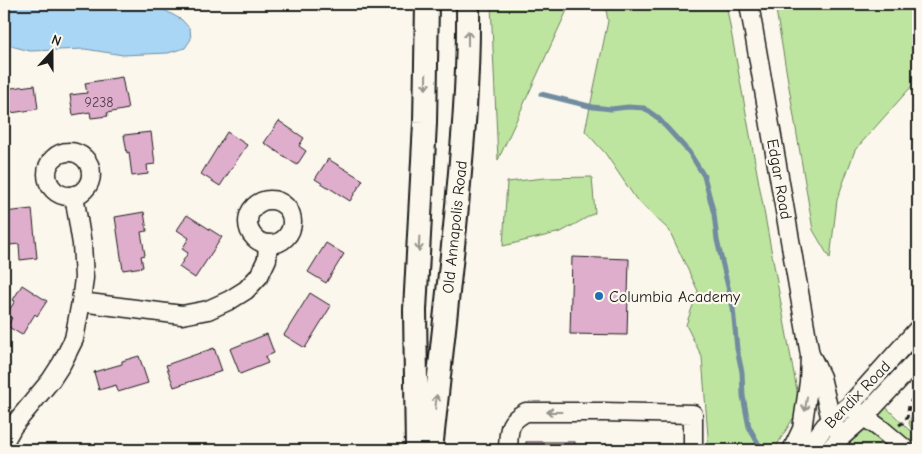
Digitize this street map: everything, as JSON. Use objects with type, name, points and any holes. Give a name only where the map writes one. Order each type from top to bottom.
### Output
[{"type":"main road","name":"Old Annapolis Road","points":[[417,450],[415,310],[426,123],[427,4]]},
{"type":"main road","name":"Old Annapolis Road","points":[[430,450],[465,122],[468,4]]},
{"type":"street","name":"Edgar Road","points":[[749,4],[810,355],[809,382],[802,429],[792,450]]},
{"type":"street","points":[[4,442],[13,426],[47,386],[62,363],[74,339],[84,278],[82,244],[74,196]]},
{"type":"street","points":[[81,302],[182,315],[208,310],[246,290],[259,276],[267,259],[268,244]]},
{"type":"street","name":"Bendix Road","points":[[807,450],[825,426],[848,406],[915,339]]},
{"type":"street","name":"Edgar Road","points":[[810,355],[821,377],[835,444]]},
{"type":"street","name":"Bendix Road","points":[[835,444],[864,417],[918,359]]},
{"type":"street","points":[[848,406],[881,429],[906,450]]},
{"type":"street","points":[[508,450],[510,426],[517,416],[526,412],[603,412],[693,414],[693,450]]},
{"type":"path","points":[[892,424],[898,425],[904,422],[908,417],[910,403],[918,393]]},
{"type":"green space","points":[[491,4],[568,4],[569,6],[498,160]]},
{"type":"green space","points":[[605,4],[726,4],[800,407],[774,450],[709,450],[702,357],[686,325],[698,291],[669,230],[636,199],[605,153],[585,131],[608,21]]},
{"type":"green space","points":[[775,4],[918,4],[918,79],[855,150],[837,200],[830,259],[813,230]]},
{"type":"green space","points":[[592,177],[595,213],[561,232],[503,246],[507,182],[545,178]]},
{"type":"green space","points":[[884,405],[912,431],[909,423],[915,407],[918,406],[918,450],[840,450],[850,439],[857,437]]},
{"type":"water","points":[[4,4],[154,4],[182,20],[190,29],[191,39],[185,48],[168,53],[123,55],[85,49],[30,51],[4,42]]},
{"type":"building","points":[[122,77],[128,109],[107,113],[108,116],[91,118],[90,112],[73,115],[70,95],[87,93],[85,83]]},
{"type":"building","points":[[35,85],[38,109],[4,114],[4,89]]},
{"type":"building","points":[[279,121],[304,138],[299,146],[306,151],[297,165],[264,143]]},
{"type":"building","points":[[151,132],[155,164],[147,165],[148,174],[132,176],[129,152],[127,153],[124,135]]},
{"type":"building","points":[[227,132],[247,145],[220,186],[201,174]]},
{"type":"building","points":[[328,159],[363,180],[350,201],[315,179]]},
{"type":"building","points":[[32,209],[37,258],[20,260],[19,244],[10,245],[8,229],[4,229],[4,212]]},
{"type":"building","points":[[144,212],[147,231],[141,232],[145,255],[141,256],[143,267],[123,270],[115,217]]},
{"type":"building","points":[[187,215],[222,237],[195,278],[179,267],[188,253],[182,249],[189,238],[177,230]]},
{"type":"building","points":[[326,243],[344,254],[326,283],[308,272]]},
{"type":"building","name":"Columbia Academy","points":[[572,257],[629,259],[627,335],[570,334]]},
{"type":"building","points":[[22,285],[47,301],[37,316],[35,314],[22,335],[7,326],[12,318],[6,315]]},
{"type":"building","points":[[310,293],[331,306],[305,348],[284,335]]},
{"type":"building","points":[[267,334],[274,353],[265,357],[268,363],[240,374],[230,349]]},
{"type":"building","points":[[214,348],[222,371],[174,387],[166,365]]},
{"type":"building","points":[[139,356],[148,383],[118,392],[116,385],[99,390],[94,372],[122,364],[122,361]]},
{"type":"building","points":[[526,442],[575,442],[575,450],[526,450]]},
{"type":"building","points":[[66,447],[66,450],[37,450],[37,449]]},
{"type":"waterway","points":[[541,94],[593,107],[611,109],[644,108],[658,118],[689,152],[704,176],[714,214],[717,240],[733,308],[737,349],[742,372],[743,396],[749,427],[759,445]]},
{"type":"place","name":"Columbia Academy","points":[[599,296]]}]
